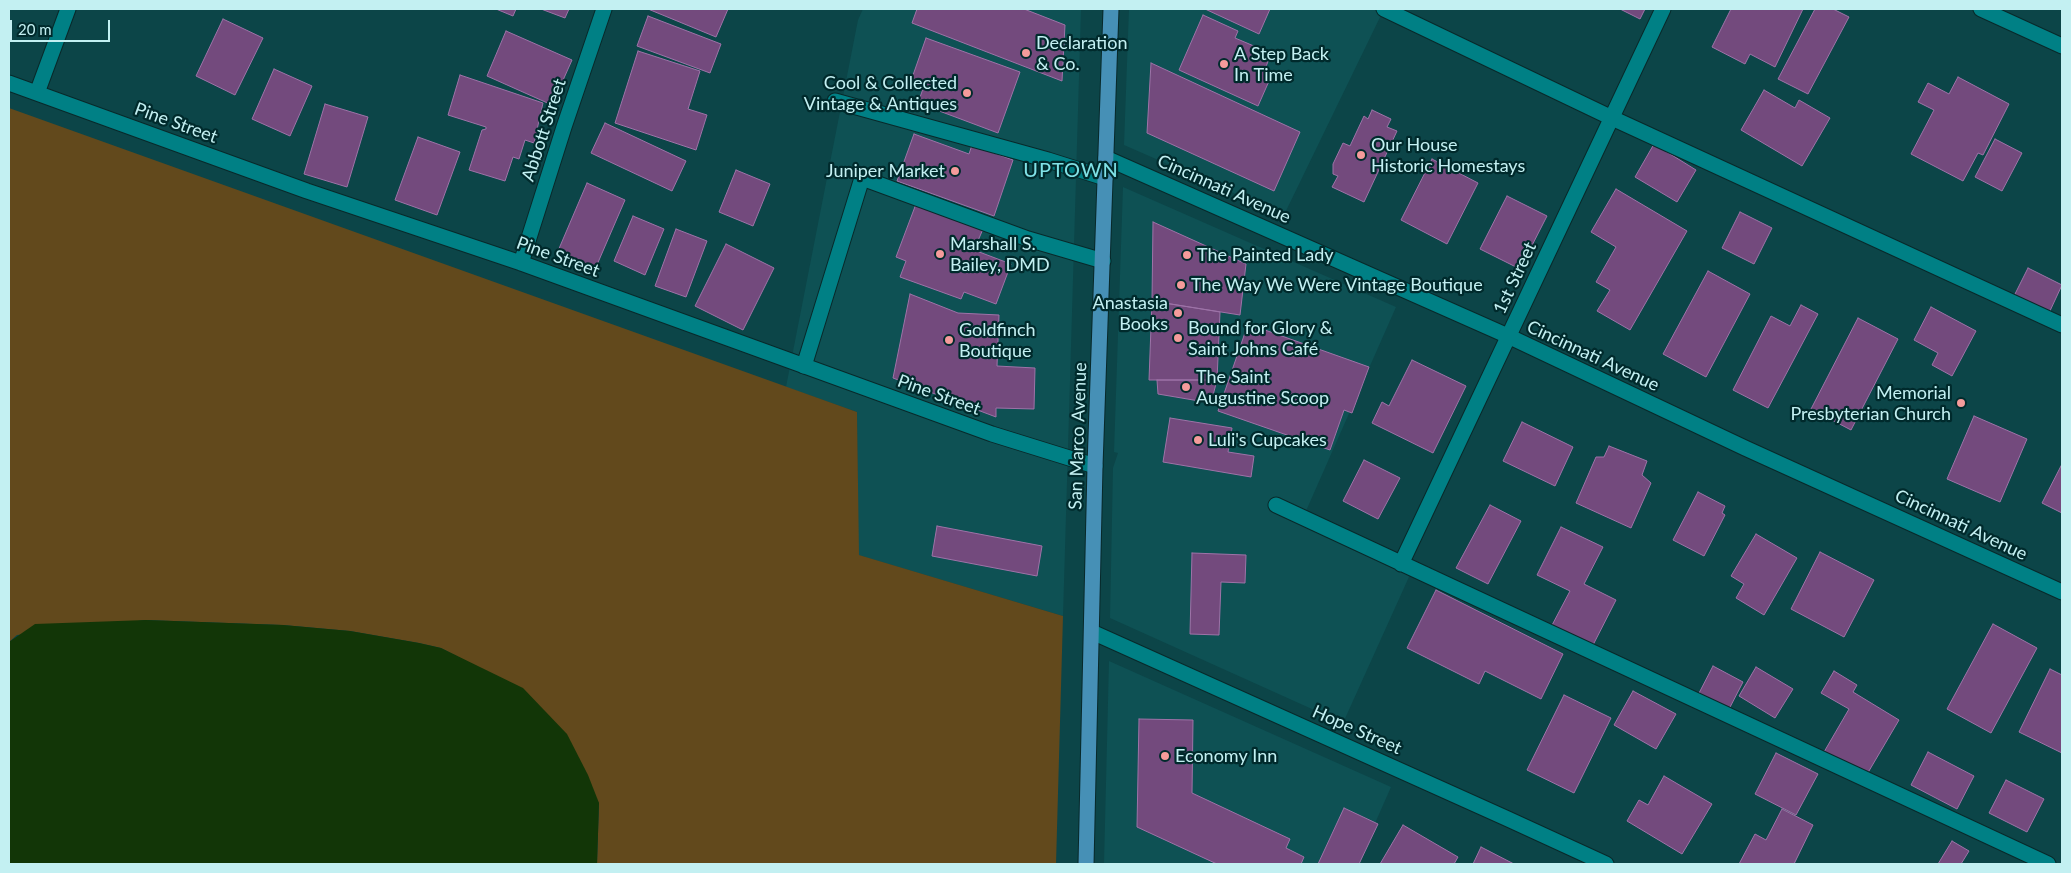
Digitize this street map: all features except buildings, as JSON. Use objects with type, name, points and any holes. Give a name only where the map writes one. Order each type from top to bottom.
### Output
[{"type":"main road","name":"San Marco Avenue","points":[[1086,864],[1096,466],[1111,9]]},
{"type":"street","points":[[38,93],[68,9]]},
{"type":"street","name":"Abbott Street","points":[[521,263],[604,9]]},
{"type":"street","points":[[1384,9],[1612,118],[2062,325]]},
{"type":"street","name":"1st Street","points":[[1401,564],[1663,9]]},
{"type":"street","points":[[1981,9],[2062,46]]},
{"type":"street","name":"Pine Street","points":[[9,83],[298,187],[521,263],[992,434],[1096,466]]},
{"type":"street","points":[[834,101],[1048,160],[1105,178]]},
{"type":"street","name":"Cincinnati Avenue","points":[[1106,158],[1508,336],[1745,448],[2062,592]]},
{"type":"street","points":[[804,366],[862,178],[1028,239],[1103,261]]},
{"type":"street","points":[[1276,505],[2048,864]]},
{"type":"street","name":"Hope Street","points":[[1092,632],[1606,864]]},
{"type":"shaded area","points":[[863,9],[1081,9],[1063,616],[858,555],[857,412],[786,387],[858,20]]},
{"type":"shaded area","points":[[1129,9],[1384,9],[1284,215],[1124,145]]},
{"type":"shaded area","points":[[9,108],[857,412],[859,555],[1063,616],[1056,864],[597,864],[599,803],[507,682],[441,648],[350,631],[283,625],[146,620],[17,635],[9,642]]},
{"type":"shaded area","points":[[1123,187],[1396,307],[1302,520],[1413,568],[1343,723],[1110,618],[1113,468],[1118,453],[1114,452]]},
{"type":"shaded area","points":[[146,620],[283,625],[350,631],[419,643],[441,648],[523,688],[567,734],[588,775],[599,803],[597,864],[9,864],[9,642],[35,624]]},
{"type":"shaded area","points":[[1109,661],[1391,787],[1357,864],[1104,864]]},
{"type":"place","name":"Declaration & Co.","points":[[1026,53]]},
{"type":"place","name":"A Step Back In Time","points":[[1224,64]]},
{"type":"place","name":"Cool & Collected Vintage & Antiques","points":[[967,93]]},
{"type":"place","name":"Our House Historic Homestays","points":[[1361,155]]},
{"type":"place","name":"Juniper Market","points":[[955,171]]},
{"type":"place","name":"Marshall S. Bailey, DMD","points":[[940,254]]},
{"type":"place","name":"The Painted Lady","points":[[1187,255]]},
{"type":"place","name":"The Way We Were Vintage Boutique","points":[[1181,285]]},
{"type":"place","name":"Anastasia Books","points":[[1178,313]]},
{"type":"place","name":"Bound for Glory & Saint Johns Café","points":[[1178,338]]},
{"type":"place","name":"Goldfinch Boutique","points":[[949,340]]},
{"type":"place","name":"The Saint Augustine Scoop","points":[[1186,387]]},
{"type":"place","name":"Memorial Presbyterian Church","points":[[1961,403]]},
{"type":"place","name":"Luli's Cupcakes","points":[[1198,440]]},
{"type":"place","name":"Economy Inn","points":[[1165,756]]},
{"type":"district","name":"UPTOWN","points":[[1071,171]]}]
